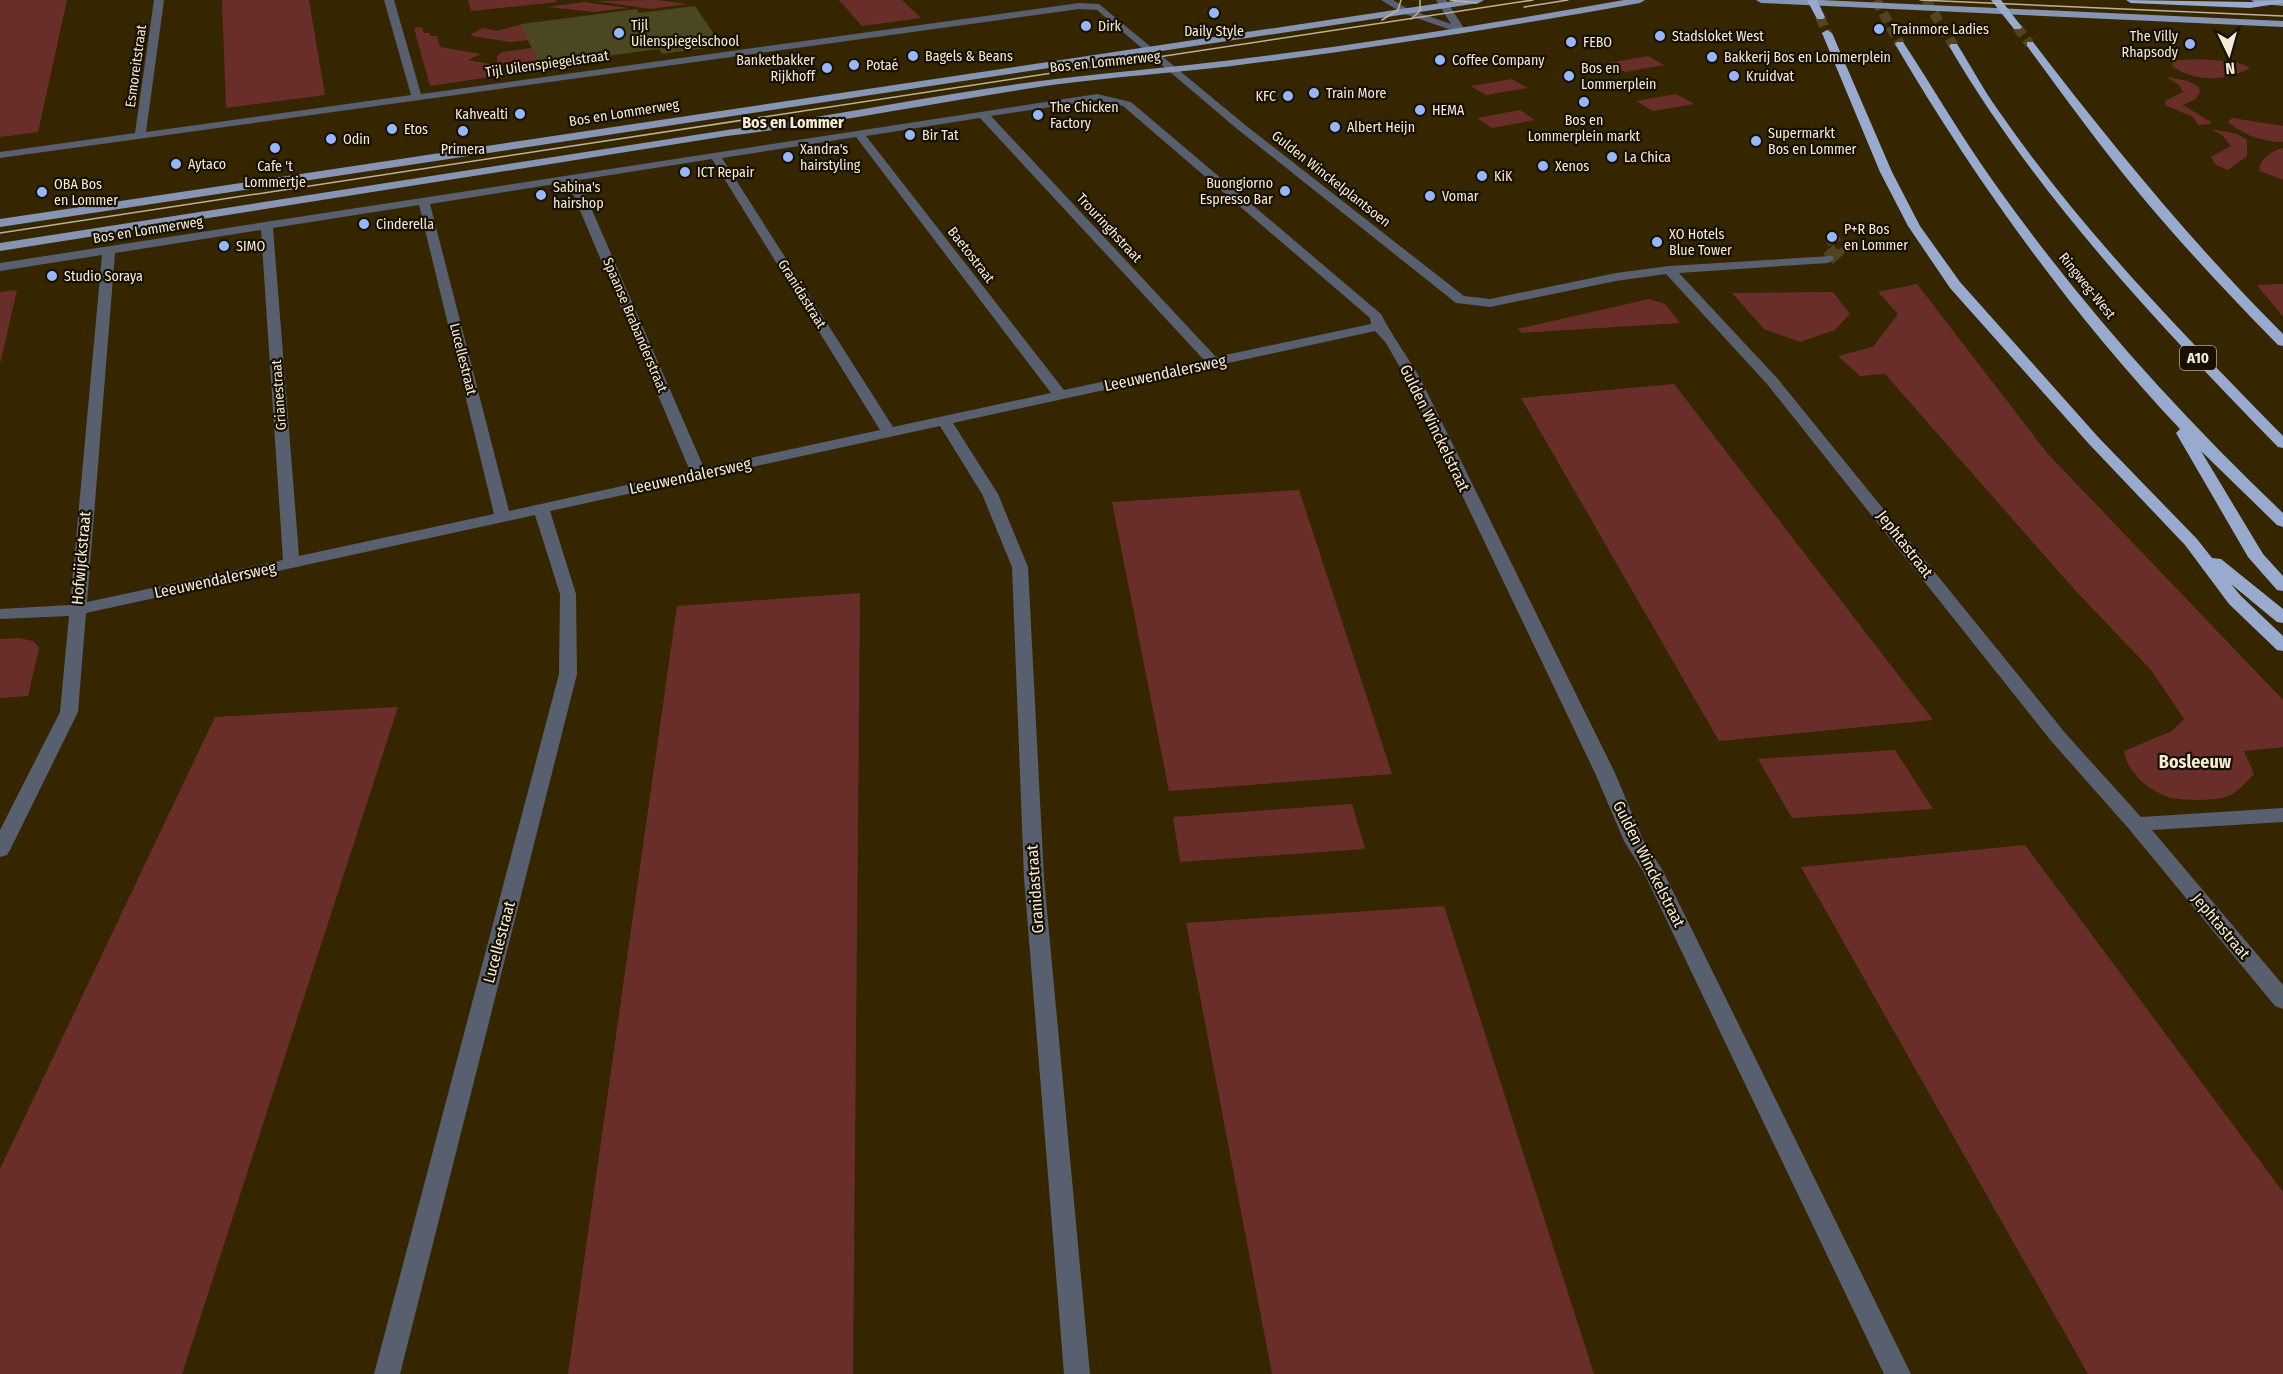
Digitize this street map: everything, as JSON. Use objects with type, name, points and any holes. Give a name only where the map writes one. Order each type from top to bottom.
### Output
[{"type":"highway","points":[[1996,0],[2017,27]]},
{"type":"highway","points":[[2130,0],[2250,5],[2281,3]]},
{"type":"highway","points":[[1813,1],[1820,17]]},
{"type":"highway","points":[[1827,33],[1886,172],[1914,226],[1955,285],[2087,434],[2191,542],[2283,618]]},
{"type":"highway","name":"Ringweg-West","points":[[1900,44],[1969,158],[2064,286],[2168,408],[2283,522]]},
{"type":"highway","points":[[2030,44],[2124,167],[2167,218],[2283,342]]},
{"type":"highway","name":"A10","points":[[1954,46],[1993,110],[2091,237],[2204,364],[2283,444]]},
{"type":"highway","points":[[2168,408],[2256,557],[2283,586]]},
{"type":"highway","points":[[2191,542],[2235,600],[2283,646]]},
{"type":"main road","points":[[1151,49],[1405,11],[1443,2],[1479,0]]},
{"type":"main road","points":[[1175,69],[1460,30],[1640,0]]},
{"type":"main road","points":[[1761,0],[2283,24]]},
{"type":"main road","points":[[2256,0],[2281,3]]},
{"type":"main road","name":"Bos en Lommerweg","points":[[0,223],[1151,49]]},
{"type":"main road","name":"Bos en Lommerweg","points":[[0,247],[727,133],[815,122],[880,109],[1054,82],[1175,69]]},
{"type":"street","name":"Esmoreitstraat","points":[[140,135],[159,0]]},
{"type":"street","points":[[389,0],[417,97]]},
{"type":"street","points":[[1386,0],[1405,11],[1460,30]]},
{"type":"street","points":[[1443,2],[1460,30]]},
{"type":"street","name":"Tijl Uilenspiegelstraat","points":[[0,155],[1079,6],[1099,7],[1151,49]]},
{"type":"street","name":"Bos en Lommerweg","points":[[1151,49],[1175,69]]},
{"type":"street","name":"Gulden Winckelplantsoen","points":[[1175,69],[1240,126],[1461,300],[1490,303],[1616,277],[1669,270]]},
{"type":"street","name":"Bos en Lommerweg","points":[[0,267],[1097,97],[1119,100],[1127,104],[1376,317],[1378,326]]},
{"type":"street","name":"Trouringhstraat","points":[[983,114],[1213,362]]},
{"type":"street","name":"Baetostraat","points":[[858,133],[1060,395]]},
{"type":"street","name":"Granidastraat","points":[[715,156],[889,433]]},
{"type":"street","name":"Spaanse Brabanderstraat","points":[[572,177],[699,474]]},
{"type":"street","name":"Lucellestraat","points":[[424,201],[502,516]]},
{"type":"street","name":"Grianestraat","points":[[267,227],[291,563]]},
{"type":"street","name":"Hofwijckstraat","points":[[0,850],[69,712],[76,610],[109,251]]},
{"type":"street","points":[[1669,270],[1828,259]]},
{"type":"street","name":"Jephtastraat","points":[[1669,270],[1772,381],[2059,738],[2136,824],[2283,1000]]},
{"type":"street","name":"Leeuwendalersweg","points":[[0,614],[76,610],[1378,326]]},
{"type":"street","name":"Gulden Winckelstraat","points":[[1378,326],[1392,341],[1414,380],[1605,773],[1634,841],[1653,871],[1898,1374]]},
{"type":"street","name":"Granidastraat","points":[[944,421],[990,494],[1020,567],[1034,878],[1077,1374]]},
{"type":"street","name":"Lucellestraat","points":[[387,1374],[568,674],[568,594],[542,508]]},
{"type":"street","points":[[2136,824],[2283,815]]},
{"type":"shaded area","points":[[0,0],[67,0],[38,132],[0,137]]},
{"type":"shaded area","points":[[222,0],[309,0],[325,95],[226,108]]},
{"type":"shaded area","points":[[468,0],[556,0],[557,2],[471,11]]},
{"type":"shaded area","points":[[657,0],[687,4],[651,9],[595,1]]},
{"type":"shaded area","points":[[839,0],[902,0],[921,18],[862,26]]},
{"type":"shaded area","points":[[584,2],[628,8],[594,12],[548,7]]},
{"type":"shaded area","points":[[522,24],[529,40],[510,42],[471,34],[483,28],[498,31]]},
{"type":"shaded area","points":[[422,27],[424,33],[437,36],[440,47],[481,54],[468,60],[491,64],[482,70],[512,74],[430,86],[414,28]]},
{"type":"shaded area","points":[[532,48],[539,65],[529,67],[497,62],[497,56],[502,52]]},
{"type":"shaded area","points":[[1648,56],[1664,65],[1625,72],[1609,63]]},
{"type":"shaded area","points":[[2178,60],[2226,61],[2250,68],[2220,78],[2200,77],[2172,66],[2172,62]]},
{"type":"shaded area","points":[[2167,77],[2188,81],[2199,87],[2200,92],[2196,99],[2183,105],[2211,122],[2210,124],[2198,125],[2193,117],[2165,105],[2165,101],[2183,92],[2179,85]]},
{"type":"shaded area","points":[[1512,79],[1528,88],[1486,95],[1471,86]]},
{"type":"shaded area","points":[[1676,94],[1694,104],[1653,111],[1636,101]]},
{"type":"shaded area","points":[[1520,110],[1535,120],[1492,128],[1477,118]]},
{"type":"shaded area","points":[[2232,118],[2283,126],[2283,142],[2261,139],[2247,134],[2228,122]]},
{"type":"shaded area","points":[[2211,129],[2237,134],[2247,140],[2247,156],[2228,170],[2216,165],[2211,157],[2231,146],[2223,136]]},
{"type":"shaded area","points":[[2283,148],[2283,180],[2260,171],[2260,164],[2265,158]]},
{"type":"shaded area","points":[[1917,284],[2047,453],[2283,700],[2283,747],[2244,751],[2254,774],[2229,796],[2207,800],[2168,797],[2153,790],[2134,773],[2124,751],[2172,731],[2184,719],[2151,670],[2074,589],[1885,374],[1860,376],[1838,356],[1873,347],[1898,314],[1878,292]]},
{"type":"shaded area","points":[[2283,284],[2283,317],[2257,285]]},
{"type":"shaded area","points":[[17,290],[0,364],[0,292]]},
{"type":"shaded area","points":[[1833,292],[1850,314],[1835,330],[1800,342],[1764,329],[1732,293]]},
{"type":"shaded area","points":[[1649,299],[1665,304],[1680,323],[1522,333],[1517,329]]},
{"type":"shaded area","points":[[1674,384],[1933,720],[1719,741],[1521,398]]},
{"type":"shaded area","points":[[1299,490],[1392,774],[1169,791],[1112,502]]},
{"type":"shaded area","points":[[860,593],[853,1374],[568,1374],[677,606]]},
{"type":"shaded area","points":[[19,638],[33,641],[39,648],[28,696],[0,698],[0,639]]},
{"type":"shaded area","points":[[398,707],[182,1374],[0,1374],[0,1169],[215,717]]},
{"type":"shaded area","points":[[1895,750],[1933,809],[1792,818],[1758,759]]},
{"type":"shaded area","points":[[1352,804],[1365,849],[1180,862],[1173,817]]},
{"type":"shaded area","points":[[2025,845],[2283,1192],[2283,1374],[2088,1374],[1801,867]]},
{"type":"shaded area","points":[[1444,906],[1594,1374],[1272,1374],[1186,923]]},
{"type":"building","name":"Tijl Uilenspiegelschool","points":[[695,6],[722,46],[662,54],[659,49],[539,65],[521,24],[637,9],[639,13]]},
{"type":"tunnel","points":[[1876,0],[1900,44]]},
{"type":"tunnel","points":[[1926,0],[1954,46]]},
{"type":"tunnel","points":[[1820,17],[1827,33]]},
{"type":"tunnel","points":[[2017,27],[2030,44]]},
{"type":"tunnel","points":[[1828,259],[1838,250],[1832,237]]},
{"type":"tram line","points":[[1382,20],[1398,10],[1401,0]]},
{"type":"tram line","points":[[1412,18],[1420,11],[1420,0]]},
{"type":"tram line","points":[[1450,0],[1477,3]]},
{"type":"tram line","points":[[1412,18],[1533,0]]},
{"type":"tram line","points":[[1524,7],[1568,0]]},
{"type":"tram line","points":[[1920,0],[2283,16]]},
{"type":"tram line","points":[[0,233],[1412,18]]},
{"type":"place","name":"Daily Style","points":[[1214,13]]},
{"type":"place","name":"Dirk","points":[[1086,26]]},
{"type":"place","name":"Trainmore Ladies","points":[[1879,29]]},
{"type":"place","name":"Tijl Uilenspiegelschool","points":[[619,33]]},
{"type":"place","name":"Stadsloket West","points":[[1660,36]]},
{"type":"place","name":"FEBO","points":[[1571,42]]},
{"type":"place","name":"The Villy Rhapsody","points":[[2190,44]]},
{"type":"place","name":"Bagels & Beans","points":[[913,56]]},
{"type":"place","name":"Bakkerij Bos en Lommerplein","points":[[1712,57]]},
{"type":"place","name":"Coffee Company","points":[[1440,60]]},
{"type":"place","name":"Potaé","points":[[854,65]]},
{"type":"place","name":"Banketbakker Rijkhoff","points":[[827,68]]},
{"type":"place","name":"Bos en Lommerplein","points":[[1569,76]]},
{"type":"place","name":"Kruidvat","points":[[1734,76]]},
{"type":"place","name":"Train More","points":[[1314,93]]},
{"type":"place","name":"KFC","points":[[1288,96]]},
{"type":"place","name":"Bos en Lommerplein markt","points":[[1584,102]]},
{"type":"place","name":"HEMA","points":[[1420,110]]},
{"type":"place","name":"Kahvealti","points":[[520,114]]},
{"type":"place","name":"The Chicken Factory","points":[[1038,115]]},
{"type":"place","name":"Albert Heijn","points":[[1335,127]]},
{"type":"place","name":"Etos","points":[[392,129]]},
{"type":"place","name":"Primera","points":[[463,131]]},
{"type":"place","name":"Bir Tat","points":[[910,135]]},
{"type":"place","name":"Odin","points":[[331,139]]},
{"type":"place","name":"Supermarkt Bos en Lommer","points":[[1756,141]]},
{"type":"place","name":"Cafe 't Lommertje","points":[[275,148]]},
{"type":"place","name":"Xandra's hairstyling","points":[[788,157]]},
{"type":"place","name":"La Chica","points":[[1612,157]]},
{"type":"place","name":"Aytaco","points":[[176,164]]},
{"type":"place","name":"Xenos","points":[[1543,166]]},
{"type":"place","name":"ICT Repair","points":[[685,172]]},
{"type":"place","name":"KiK","points":[[1482,176]]},
{"type":"place","name":"Buongiorno Espresso Bar","points":[[1285,191]]},
{"type":"place","name":"OBA Bos en Lommer","points":[[42,192]]},
{"type":"place","name":"Sabina's hairshop","points":[[541,195]]},
{"type":"place","name":"Vomar","points":[[1430,196]]},
{"type":"place","name":"Cinderella","points":[[364,224]]},
{"type":"place","name":"P+R Bos en Lommer","points":[[1832,237]]},
{"type":"place","name":"XO Hotels Blue Tower","points":[[1657,242]]},
{"type":"place","name":"SIMO","points":[[224,246]]},
{"type":"place","name":"Studio Soraya","points":[[52,276]]},
{"type":"district","name":"Bos en Lommer","points":[[793,122]]},
{"type":"district","name":"Bosleeuw","points":[[2195,762]]}]
